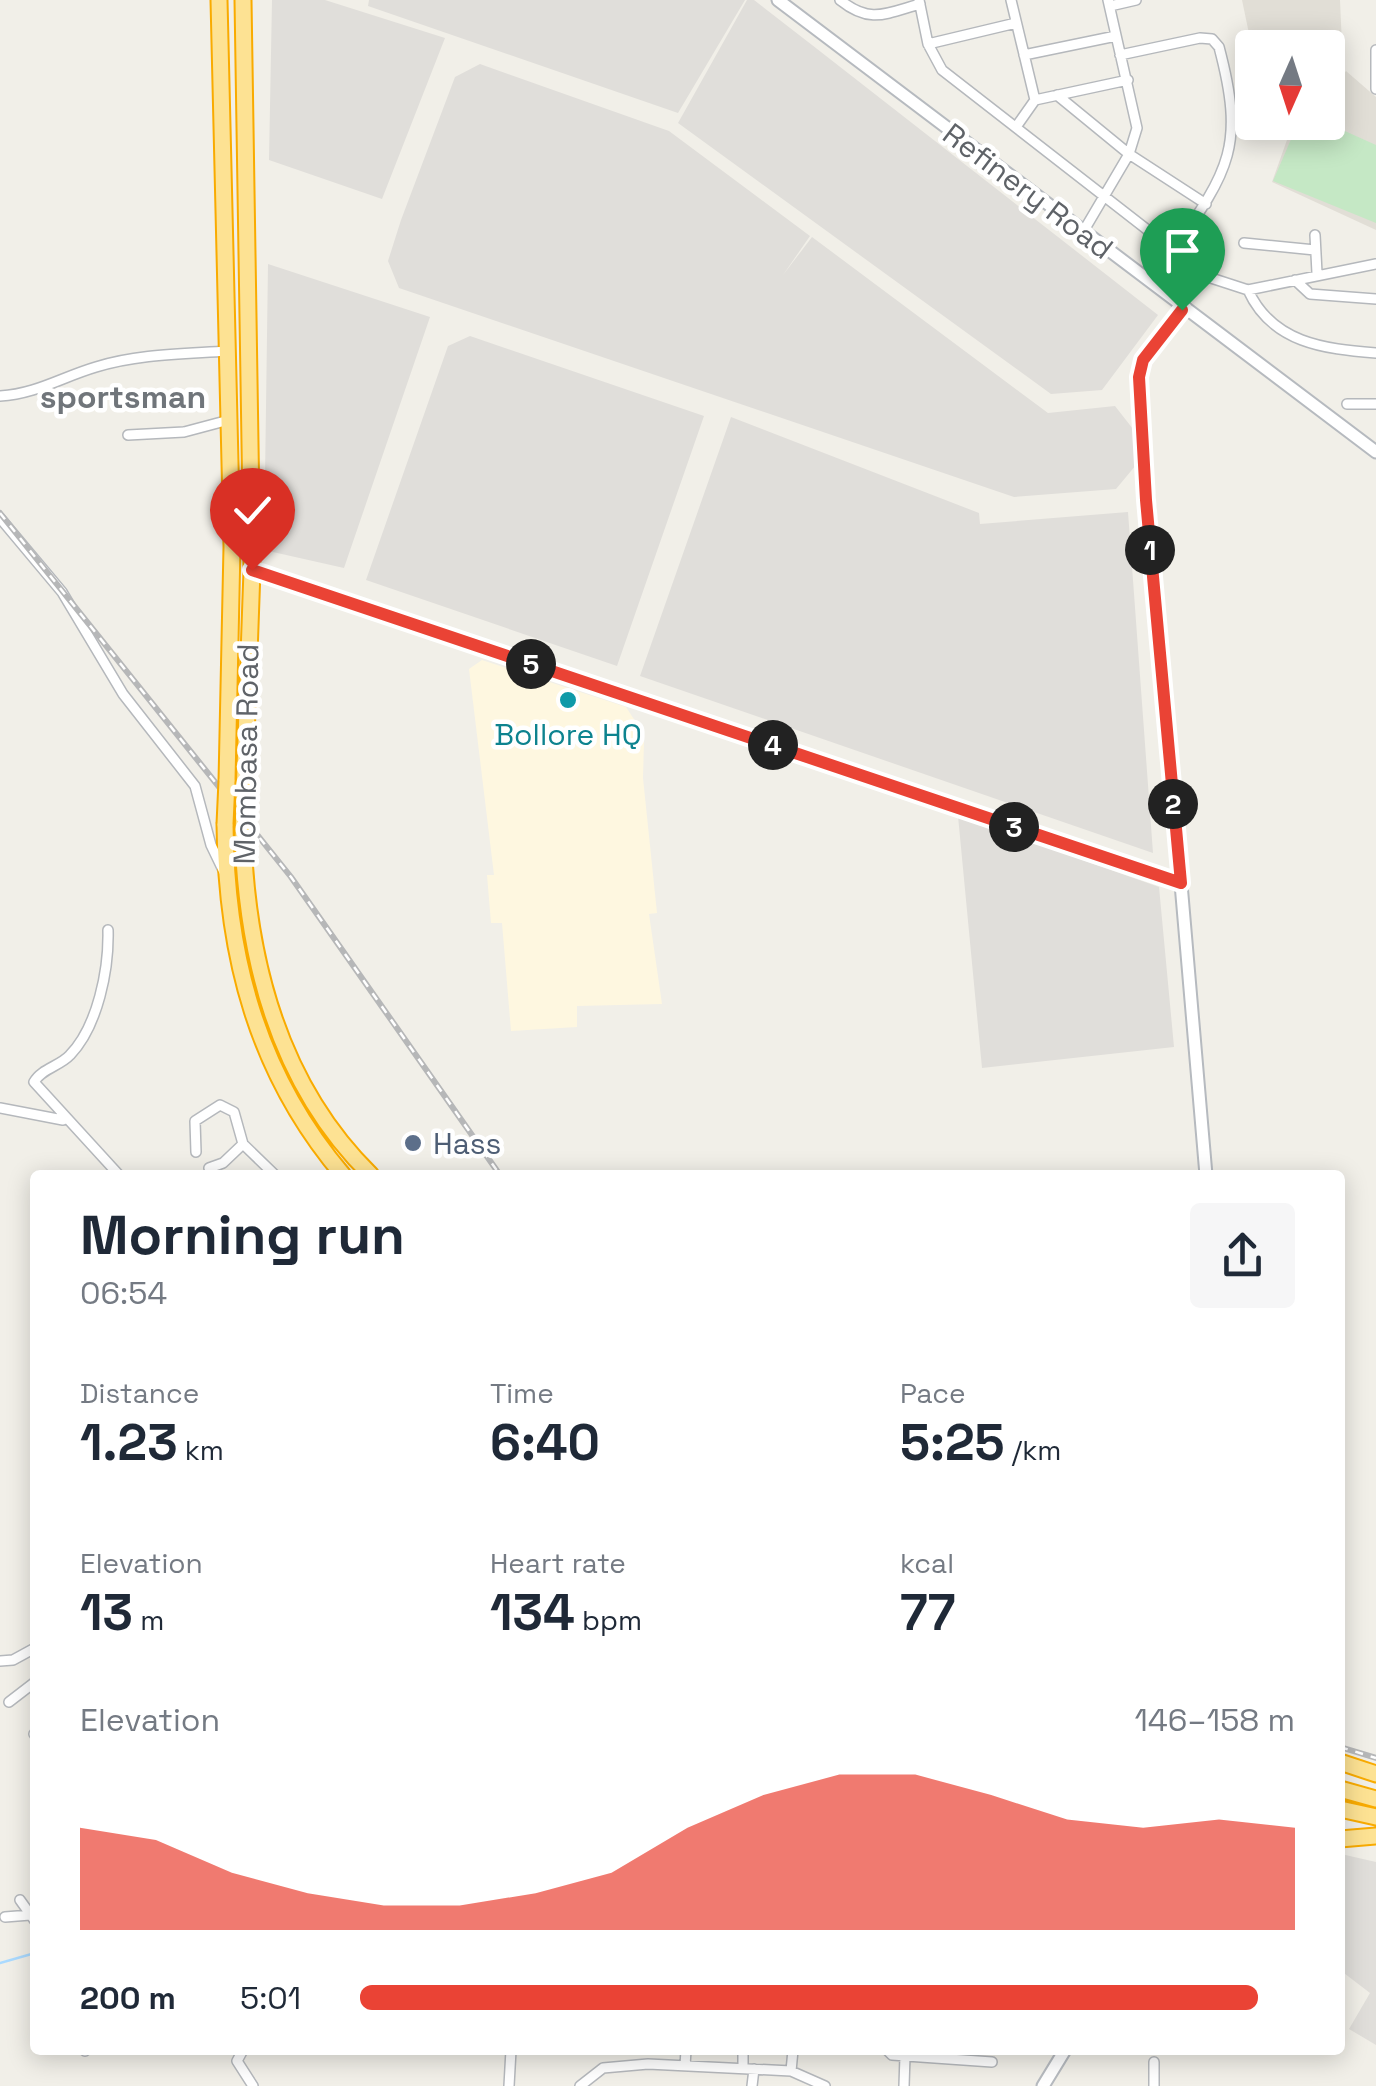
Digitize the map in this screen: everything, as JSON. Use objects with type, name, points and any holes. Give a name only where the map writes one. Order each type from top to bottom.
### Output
[{"type":"highway","name":"Mombasa Road","points":[[219,0],[232,547],[226,874],[239,970],[258,1037],[278,1080],[333,1170]]},
{"type":"highway","name":"Mombasa Road","points":[[242,0],[252,570],[243,840],[248,919],[268,1007],[310,1098],[368,1170]]},
{"type":"highway","points":[[1345,1764],[1376,1774]]},
{"type":"highway","points":[[1345,1790],[1376,1799]]},
{"type":"highway","points":[[1345,1809],[1376,1817]]},
{"type":"highway","points":[[1345,1839],[1376,1836]]},
{"type":"street","name":"Refinery Road","points":[[778,0],[1182,310],[1376,452]]},
{"type":"street","points":[[840,0],[857,14],[869,16],[921,1],[928,44],[942,70],[1208,277],[1248,290],[1316,273],[1376,264]]},
{"type":"street","points":[[1010,0],[1035,100]]},
{"type":"street","points":[[1083,232],[1129,154],[1137,128],[1109,3],[1136,0]]},
{"type":"street","points":[[928,44],[1016,23]]},
{"type":"street","points":[[1024,55],[1116,36]]},
{"type":"street","points":[[1120,55],[1200,38],[1212,39],[1219,47],[1234,118],[1227,164],[1206,204],[1174,250]]},
{"type":"street","points":[[1376,50],[1376,89]]},
{"type":"street","points":[[1016,127],[1035,100],[1128,80]]},
{"type":"street","points":[[1057,95],[1129,154],[1206,204]]},
{"type":"street","points":[[1315,236],[1316,273]]},
{"type":"street","points":[[1244,243],[1315,250]]},
{"type":"street","points":[[1295,280],[1310,294],[1376,298]]},
{"type":"street","points":[[1248,290],[1255,306],[1302,342],[1317,349],[1376,352]]},
{"type":"street","points":[[1182,310],[1143,360],[1139,377],[1147,519],[1206,1170]]},
{"type":"street","points":[[0,396],[36,391],[96,367],[130,360],[227,351]]},
{"type":"street","points":[[1347,404],[1376,404]]},
{"type":"street","points":[[128,436],[184,432],[228,420]]},
{"type":"street","points":[[0,518],[62,592],[124,694],[195,786],[202,800],[211,845],[226,874]]},
{"type":"street","points":[[252,570],[1181,883]]},
{"type":"street","points":[[108,930],[105,970],[86,1035],[67,1059],[34,1080],[48,1102],[114,1170]]},
{"type":"street","points":[[196,1152],[195,1121],[220,1105],[238,1118],[243,1144],[271,1170]]},
{"type":"street","points":[[0,1108],[70,1121]]},
{"type":"street","points":[[209,1168],[223,1163],[243,1144]]},
{"type":"street","points":[[0,1661],[13,1660],[30,1651]]},
{"type":"street","points":[[9,1702],[30,1686]]},
{"type":"street","points":[[20,1900],[30,1915]]},
{"type":"street","points":[[5,1917],[30,1918]]},
{"type":"street","points":[[240,2055],[237,2060],[253,2086]]},
{"type":"street","points":[[509,2086],[511,2055]]},
{"type":"street","points":[[685,2066],[686,2055]]},
{"type":"street","points":[[744,2055],[752,2086]]},
{"type":"street","points":[[791,2071],[792,2055]]},
{"type":"street","points":[[902,2055],[914,2055]]},
{"type":"street","points":[[945,2055],[992,2062]]},
{"type":"street","points":[[1043,2086],[1061,2055]]},
{"type":"street","points":[[904,2086],[905,2056]]},
{"type":"street","points":[[1154,2062],[1154,2086]]},
{"type":"street","points":[[580,2086],[609,2066],[791,2071],[825,2086]]},
{"type":"shaded area","points":[[272,0],[325,0],[445,38],[382,199],[269,160]]},
{"type":"shaded area","points":[[369,0],[745,0],[678,113],[368,6]]},
{"type":"shaded area","points":[[747,0],[754,0],[1158,315],[1102,390],[1051,394],[678,123]]},
{"type":"shaded area","points":[[1242,0],[1340,0],[1341,30],[1248,30]]},
{"type":"shaded area","points":[[480,64],[669,131],[810,236],[783,275],[812,237],[1048,413],[1115,406],[1133,429],[1136,465],[1116,489],[1014,497],[399,288],[388,261],[401,220],[455,77]]},
{"type":"shaded area","points":[[1345,72],[1376,97],[1376,230],[1272,182],[1287,140],[1345,140]]},
{"type":"shaded area","points":[[268,264],[430,317],[344,568],[264,550]]},
{"type":"shaded area","points":[[470,336],[704,416],[617,666],[366,580],[448,346]]},
{"type":"shaded area","points":[[731,417],[979,513],[980,524],[1128,512],[1153,853],[640,676]]},
{"type":"shaded area","points":[[482,660],[626,707],[639,727],[644,742],[643,778],[657,913],[649,914],[662,1004],[577,1006],[577,1027],[511,1031],[502,923],[491,923],[487,875],[494,875],[469,669]]},
{"type":"shaded area","points":[[958,816],[1159,887],[1174,1047],[982,1068]]},
{"type":"shaded area","points":[[1345,1855],[1376,1862],[1376,2045],[1349,2029],[1370,1993],[1345,1974]]},
{"type":"green space","points":[[1345,131],[1376,145],[1376,223],[1273,181],[1291,140],[1345,140]]},
{"type":"waterway","points":[[0,1963],[30,1954]]},
{"type":"railway","points":[[0,513],[291,877],[496,1170]]},
{"type":"railway","points":[[1345,1749],[1376,1758]]},
{"type":"place","name":"Bollore HQ","points":[[568,700]]},
{"type":"place","name":"Hass","points":[[413,1143]]},
{"type":"district","name":"sportsman","points":[[123,397]]},
{"type":"route","points":[[252,570],[1181,883],[1168,766],[1139,377],[1143,360],[1182,310]]}]
